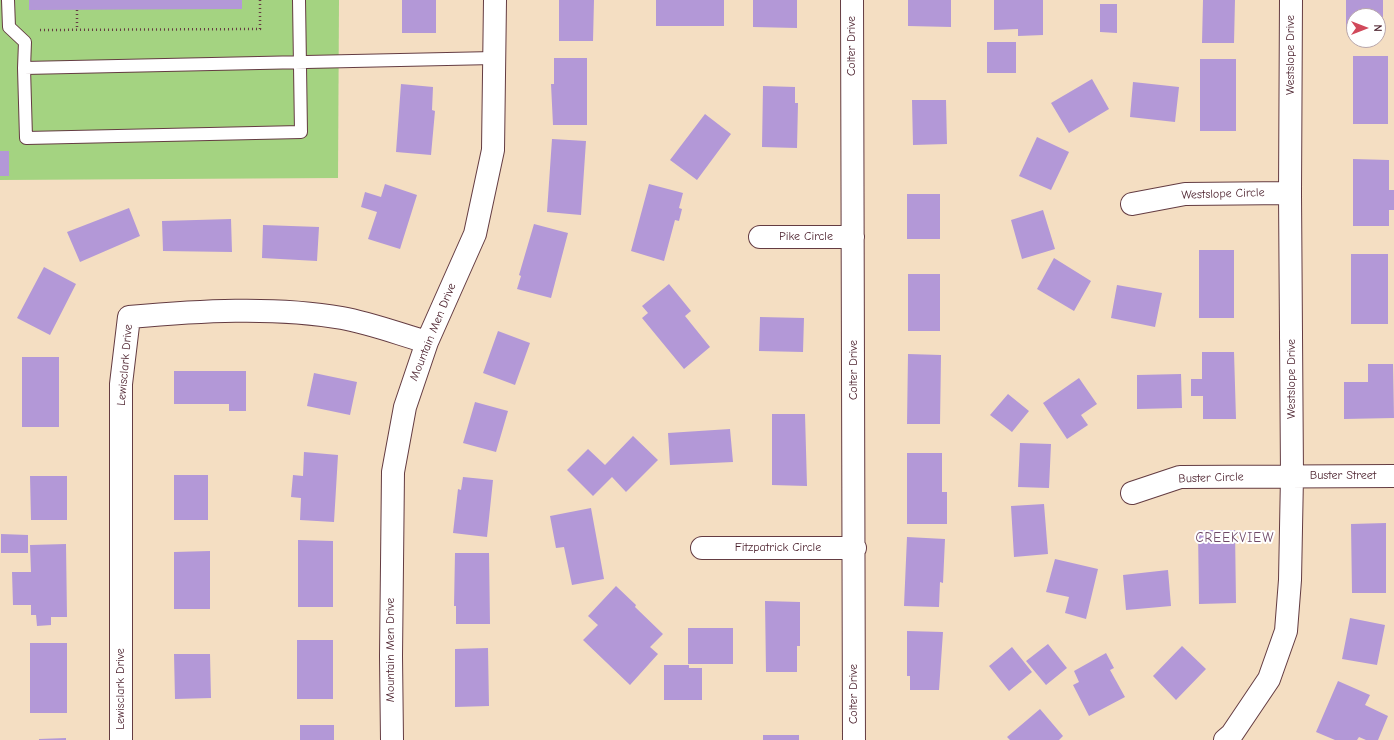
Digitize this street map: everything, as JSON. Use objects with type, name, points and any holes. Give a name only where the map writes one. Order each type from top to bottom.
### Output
[{"type":"street","name":"Mountain Men Drive","points":[[392,740],[391,656],[394,472],[405,407],[427,342],[475,234],[494,150],[495,0]]},
{"type":"street","name":"Colter Drive","points":[[852,0],[855,548],[854,740]]},
{"type":"street","name":"Westslope Drive","points":[[1225,740],[1232,734],[1269,679],[1286,631],[1290,580],[1292,476],[1290,193],[1291,0]]},
{"type":"street","name":"Westslope Circle","points":[[1132,204],[1185,194],[1290,193]]},
{"type":"street","name":"Pike Circle","points":[[760,237],[853,237]]},
{"type":"street","name":"Lewisclark Drive","points":[[121,740],[121,384],[129,317],[192,311],[303,313],[343,318],[427,342]]},
{"type":"street","name":"Buster Street","points":[[1292,476],[1394,476]]},
{"type":"street","name":"Buster Circle","points":[[1132,493],[1180,477],[1292,476]]},
{"type":"street","name":"Fitzpatrick Circle","points":[[702,548],[855,548]]},
{"type":"lane","points":[[8,0],[9,27],[25,42],[24,68],[26,138],[301,132],[299,0]]},
{"type":"lane","points":[[24,68],[494,58]]},
{"type":"path","points":[[35,25],[40,30],[260,29],[260,0]]},
{"type":"path","points":[[78,10],[78,30]]},
{"type":"green space","points":[[0,0],[339,0],[338,178],[0,180]]},
{"type":"building","points":[[29,0],[242,0],[242,9],[29,10]]},
{"type":"building","points":[[402,0],[436,0],[436,33],[402,33]]},
{"type":"building","points":[[559,0],[594,0],[593,41],[559,41]]},
{"type":"building","points":[[656,0],[724,0],[724,26],[656,26]]},
{"type":"building","points":[[753,0],[797,0],[797,28],[753,27]]},
{"type":"building","points":[[908,0],[951,0],[951,27],[908,26]]},
{"type":"building","points":[[994,0],[1043,0],[1043,35],[1018,36],[1018,29],[994,30]]},
{"type":"building","points":[[1203,0],[1235,0],[1234,43],[1202,43]]},
{"type":"building","points":[[1346,0],[1383,0],[1383,8],[1346,8]]},
{"type":"building","points":[[1100,4],[1117,4],[1117,33],[1100,32]]},
{"type":"building","points":[[987,42],[1016,42],[1016,73],[987,73]]},
{"type":"building","points":[[1353,56],[1388,56],[1388,124],[1353,124]]},
{"type":"building","points":[[554,58],[587,58],[587,125],[553,125],[551,84],[554,84]]},
{"type":"building","points":[[1200,59],[1236,59],[1236,131],[1200,131]]},
{"type":"building","points":[[1092,79],[1109,109],[1069,133],[1051,103]]},
{"type":"building","points":[[1133,82],[1179,87],[1175,122],[1130,117]]},
{"type":"building","points":[[401,84],[433,87],[432,110],[435,111],[431,155],[396,152]]},
{"type":"building","points":[[763,86],[795,87],[795,103],[798,103],[797,148],[762,147]]},
{"type":"building","points":[[912,100],[946,100],[947,144],[913,145]]},
{"type":"building","points":[[705,114],[731,134],[697,180],[670,160]]},
{"type":"building","points":[[1037,137],[1069,152],[1051,190],[1019,176]]},
{"type":"building","points":[[552,139],[586,141],[581,215],[547,212]]},
{"type":"building","points":[[0,151],[9,151],[9,176],[0,176]]},
{"type":"building","points":[[1353,159],[1389,160],[1389,190],[1394,190],[1394,210],[1389,210],[1389,226],[1353,226]]},
{"type":"building","points":[[385,184],[417,195],[400,249],[368,239],[377,212],[361,207],[365,192],[381,197]]},
{"type":"building","points":[[649,184],[683,193],[679,208],[682,209],[679,221],[675,220],[664,261],[631,251]]},
{"type":"building","points":[[907,194],[940,194],[940,239],[907,239]]},
{"type":"building","points":[[129,208],[140,236],[80,262],[67,232]]},
{"type":"building","points":[[1043,210],[1055,249],[1022,259],[1011,220]]},
{"type":"building","points":[[231,219],[232,252],[163,251],[162,221]]},
{"type":"building","points":[[534,224],[568,233],[551,298],[517,289],[521,276],[519,275]]},
{"type":"building","points":[[263,225],[319,227],[317,261],[262,258]]},
{"type":"building","points":[[1199,250],[1234,250],[1234,318],[1199,318]]},
{"type":"building","points":[[1351,254],[1388,254],[1388,324],[1351,324]]},
{"type":"building","points":[[1054,258],[1091,281],[1074,311],[1037,289]]},
{"type":"building","points":[[44,267],[76,284],[50,335],[17,318]]},
{"type":"building","points":[[908,274],[940,274],[940,331],[908,331]]},
{"type":"building","points":[[669,284],[691,311],[685,316],[710,347],[684,369],[642,318],[648,313],[642,306]]},
{"type":"building","points":[[1117,285],[1162,293],[1155,327],[1111,318]]},
{"type":"building","points":[[760,317],[804,318],[803,352],[759,351]]},
{"type":"building","points":[[498,331],[530,343],[515,385],[483,373]]},
{"type":"building","points":[[1202,352],[1234,352],[1236,419],[1203,419],[1203,396],[1191,396],[1191,379],[1202,379]]},
{"type":"building","points":[[908,354],[941,355],[940,424],[907,424]]},
{"type":"building","points":[[22,357],[59,357],[59,427],[22,427]]},
{"type":"building","points":[[1368,364],[1393,364],[1394,418],[1344,419],[1344,382],[1368,382]]},
{"type":"building","points":[[174,371],[246,371],[246,411],[229,411],[229,404],[174,404]]},
{"type":"building","points":[[314,373],[357,382],[350,415],[307,406]]},
{"type":"building","points":[[1181,374],[1182,408],[1137,409],[1137,375]]},
{"type":"building","points":[[1079,378],[1097,404],[1081,415],[1088,425],[1067,439],[1043,403]]},
{"type":"building","points":[[1008,394],[1029,411],[1012,432],[990,415]]},
{"type":"building","points":[[475,402],[508,411],[496,452],[463,443]]},
{"type":"building","points":[[772,414],[805,414],[807,486],[772,485]]},
{"type":"building","points":[[730,429],[733,462],[670,465],[668,433]]},
{"type":"building","points":[[633,436],[658,460],[626,492],[612,477],[593,496],[567,470],[588,449],[605,465]]},
{"type":"building","points":[[1020,443],[1051,444],[1049,488],[1018,487]]},
{"type":"building","points":[[304,452],[338,455],[334,522],[300,520],[301,498],[291,497],[293,475],[303,476]]},
{"type":"building","points":[[907,453],[942,453],[942,492],[947,492],[947,524],[907,524]]},
{"type":"building","points":[[174,475],[208,475],[208,520],[174,520]]},
{"type":"building","points":[[30,476],[67,476],[67,520],[31,520]]},
{"type":"building","points":[[463,477],[493,480],[487,537],[453,533],[458,489],[461,490]]},
{"type":"building","points":[[1044,504],[1048,554],[1014,557],[1011,506]]},
{"type":"building","points":[[591,508],[604,579],[572,585],[564,547],[556,548],[550,516]]},
{"type":"building","points":[[1386,523],[1386,593],[1352,593],[1351,524]]},
{"type":"building","points":[[1198,530],[1235,530],[1236,603],[1199,604]]},
{"type":"building","points":[[1,534],[28,535],[28,553],[1,553]]},
{"type":"building","points":[[907,537],[945,539],[943,583],[940,582],[939,607],[904,606]]},
{"type":"building","points":[[298,540],[333,541],[333,607],[298,607]]},
{"type":"building","points":[[66,544],[67,617],[51,617],[51,625],[37,626],[36,615],[31,615],[31,605],[13,605],[12,572],[31,572],[30,545]]},
{"type":"building","points":[[210,551],[210,609],[174,609],[174,552]]},
{"type":"building","points":[[455,553],[489,553],[490,624],[456,624],[456,606],[454,606]]},
{"type":"building","points":[[1055,559],[1098,569],[1086,619],[1065,613],[1069,597],[1046,592]]},
{"type":"building","points":[[1168,570],[1171,606],[1126,610],[1123,575]]},
{"type":"building","points":[[616,586],[663,634],[650,647],[658,654],[630,685],[583,640],[598,625],[588,616]]},
{"type":"building","points":[[765,601],[800,602],[800,646],[797,646],[797,672],[766,672]]},
{"type":"building","points":[[1350,618],[1385,625],[1377,665],[1342,659]]},
{"type":"building","points":[[688,628],[733,628],[733,664],[688,664]]},
{"type":"building","points":[[907,631],[943,632],[939,690],[910,690],[910,676],[907,676]]},
{"type":"building","points":[[297,640],[333,640],[333,699],[297,699]]},
{"type":"building","points":[[30,643],[67,643],[67,713],[30,713]]},
{"type":"building","points":[[1048,644],[1067,668],[1046,685],[1026,661]]},
{"type":"building","points":[[1182,646],[1206,669],[1176,700],[1153,676]]},
{"type":"building","points":[[1012,647],[1032,672],[1009,691],[989,666]]},
{"type":"building","points":[[488,648],[489,706],[455,707],[455,649]]},
{"type":"building","points":[[1106,653],[1114,668],[1110,670],[1125,697],[1089,716],[1073,685],[1079,682],[1074,671]]},
{"type":"building","points":[[174,654],[210,654],[211,698],[175,699]]},
{"type":"building","points":[[664,665],[689,665],[689,668],[702,668],[702,700],[664,700]]},
{"type":"building","points":[[1338,681],[1370,695],[1365,705],[1388,716],[1378,740],[1366,740],[1359,737],[1357,740],[1335,740],[1316,732]]},
{"type":"building","points":[[1040,709],[1063,736],[1059,740],[1010,740],[1007,737]]},
{"type":"building","points":[[300,725],[334,725],[334,740],[300,740]]},
{"type":"building","points":[[763,735],[799,735],[799,740],[763,740]]},
{"type":"building","points":[[66,738],[66,740],[39,740],[39,739]]},
{"type":"district","name":"CREEKVIEW","points":[[1235,538]]}]
